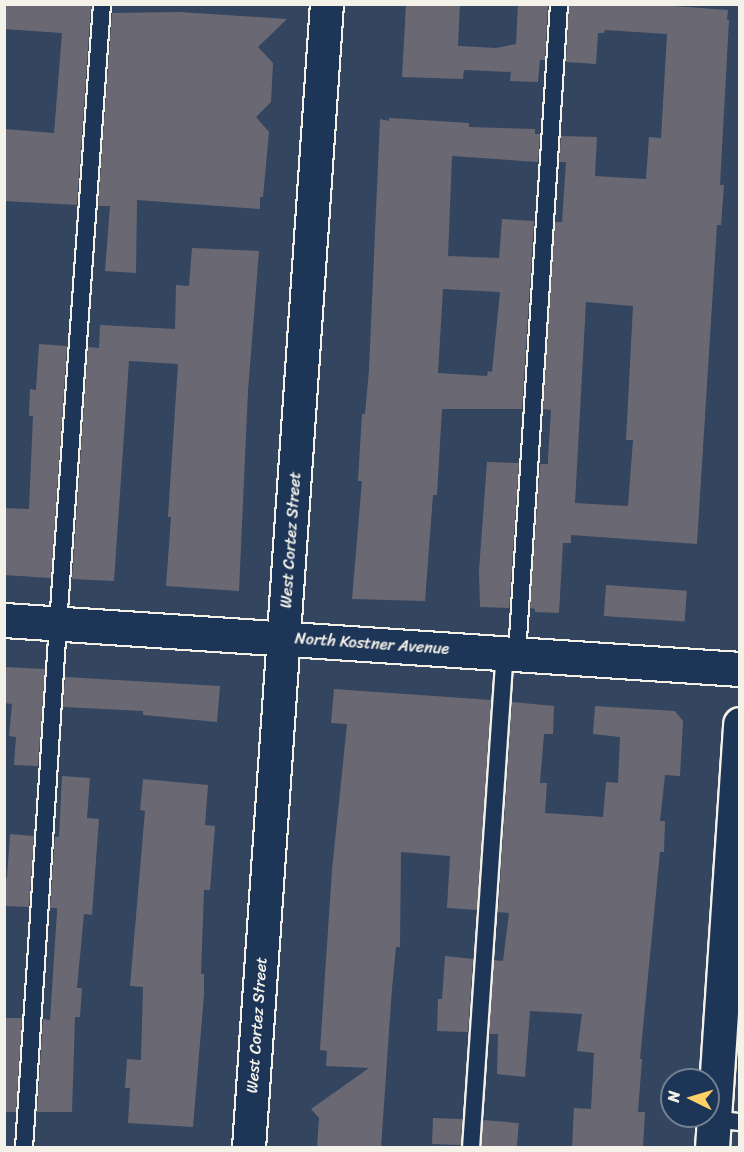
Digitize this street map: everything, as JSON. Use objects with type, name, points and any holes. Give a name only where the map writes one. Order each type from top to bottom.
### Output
[{"type":"street","name":"West Cortez Street","points":[[249,1148],[327,4]]},
{"type":"street","name":"North Kostner Avenue","points":[[4,620],[740,669]]},
{"type":"street","points":[[722,1130],[740,724]]},
{"type":"lane","points":[[24,1148],[102,4]]},
{"type":"lane","points":[[471,1148],[511,653],[559,4]]},
{"type":"building","points":[[4,4],[91,6],[77,205],[4,201],[4,129],[54,133],[62,33],[4,29]]},
{"type":"building","points":[[406,4],[460,4],[458,46],[496,48],[516,44],[518,4],[548,4],[545,60],[540,60],[538,82],[510,81],[511,72],[464,70],[463,79],[402,77]]},
{"type":"building","points":[[569,4],[646,4],[728,10],[720,185],[724,185],[721,225],[717,225],[697,544],[571,535],[571,543],[563,543],[559,613],[535,612],[535,609],[530,608],[540,464],[548,464],[551,410],[543,409],[555,222],[562,222],[566,162],[559,162],[561,136],[597,137],[595,176],[646,179],[649,137],[661,138],[667,34],[605,30],[604,33],[598,33],[596,64],[566,62]],"holes":[[[586,302],[633,306],[626,440],[633,440],[628,506],[575,503]]]},
{"type":"building","points":[[180,12],[287,19],[258,47],[273,63],[271,102],[256,117],[269,132],[260,209],[137,200],[136,273],[105,271],[110,206],[98,206],[112,13]]},
{"type":"building","points":[[389,118],[469,123],[469,127],[535,129],[535,134],[540,134],[538,162],[452,156],[448,256],[499,258],[502,219],[534,221],[522,409],[442,409],[437,495],[433,495],[425,601],[352,599],[362,481],[358,481],[362,414],[365,414],[369,370],[380,119],[389,121]],"holes":[[[443,289],[500,292],[492,372],[488,371],[487,376],[438,373]]]},
{"type":"building","points":[[192,248],[259,251],[248,391],[239,591],[166,586],[178,364],[129,361],[114,581],[72,579],[88,347],[99,348],[100,325],[175,329],[176,285],[189,286]]},
{"type":"building","points":[[39,344],[67,346],[51,578],[4,575],[4,508],[29,509],[33,416],[29,416],[30,389],[36,390]]},
{"type":"building","points":[[487,462],[519,463],[509,608],[480,607],[479,571]]},
{"type":"building","points":[[606,585],[687,591],[685,622],[604,616]]},
{"type":"building","points":[[4,667],[45,669],[38,766],[14,765],[16,737],[9,736],[12,704],[4,703]]},
{"type":"building","points":[[65,677],[220,686],[217,722],[143,715],[143,711],[63,707]]},
{"type":"building","points":[[334,689],[491,700],[477,910],[447,908],[450,856],[401,852],[400,947],[396,947],[392,988],[381,1148],[317,1148],[319,1118],[311,1109],[369,1068],[326,1066],[327,1051],[320,1050],[332,870],[347,724],[331,723]]},
{"type":"building","points":[[512,702],[554,706],[553,734],[544,734],[540,783],[547,783],[545,813],[603,817],[606,782],[618,783],[620,737],[593,734],[595,706],[675,711],[683,721],[680,776],[665,775],[660,821],[665,821],[664,852],[660,852],[640,1059],[642,1059],[638,1112],[645,1112],[643,1148],[572,1148],[574,1108],[591,1109],[594,1053],[577,1051],[582,1014],[530,1011],[525,1077],[497,1074],[498,1034],[489,1034],[494,960],[503,961],[509,913],[498,912]]},
{"type":"building","points":[[62,776],[90,778],[87,818],[99,819],[92,915],[84,914],[77,988],[82,988],[80,1017],[75,1017],[72,1112],[37,1112],[43,1019],[50,1020],[57,908],[50,908],[55,837],[59,837]]},
{"type":"building","points":[[143,779],[208,785],[205,825],[215,826],[210,890],[204,890],[201,974],[204,974],[204,995],[193,1127],[128,1123],[130,1088],[125,1088],[127,1059],[141,1060],[143,987],[130,986],[145,811],[140,810]]},
{"type":"building","points":[[10,834],[34,836],[29,907],[4,906],[4,878],[7,878]]},
{"type":"building","points":[[445,956],[473,959],[468,1032],[437,1031],[438,999],[442,999]]},
{"type":"building","points":[[4,1018],[22,1018],[16,1112],[4,1112]]},
{"type":"building","points":[[433,1118],[462,1119],[461,1145],[432,1144]]},
{"type":"building","points":[[483,1120],[519,1123],[517,1148],[481,1146]]}]
